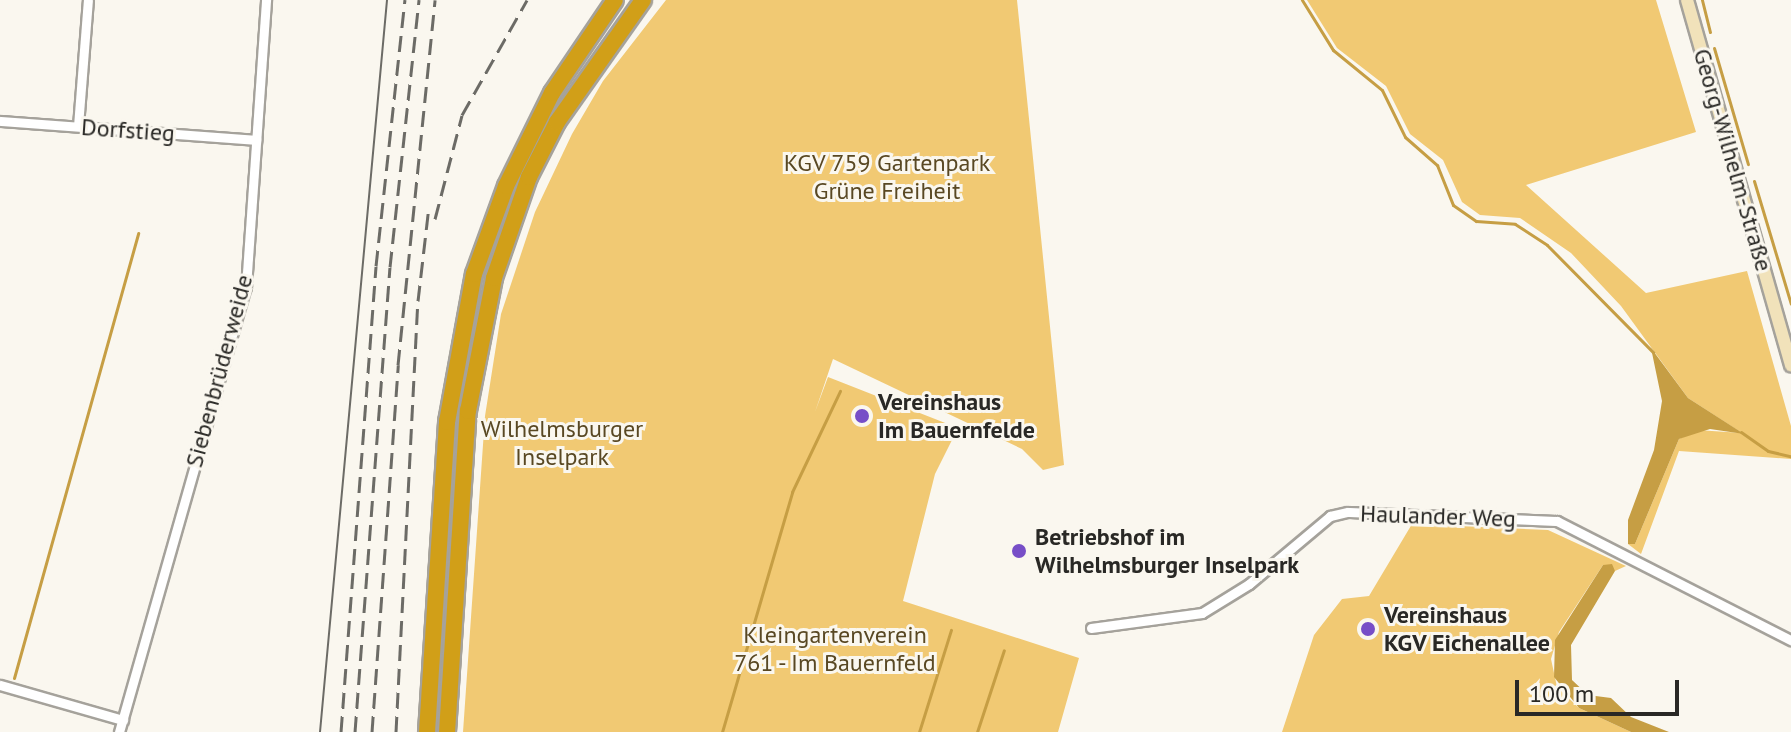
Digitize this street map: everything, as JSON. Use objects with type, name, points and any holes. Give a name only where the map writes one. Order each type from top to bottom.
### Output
[{"type":"highway","points":[[427,732],[447,422],[474,274],[506,186],[545,107],[615,0]]},
{"type":"highway","points":[[447,732],[468,411],[494,278],[529,177],[557,122],[643,0]]},
{"type":"main road","name":"Georg-Wilhelm-Straße","points":[[1687,0],[1791,366]]},
{"type":"street","points":[[78,126],[88,0]]},
{"type":"street","name":"Siebenbrüderweide","points":[[119,732],[246,287],[266,0]]},
{"type":"street","name":"Dorfstieg","points":[[0,121],[256,140]]},
{"type":"street","name":"Haulander Weg","points":[[1091,628],[1202,613],[1249,584],[1330,516],[1362,512],[1557,521],[1791,640]]},
{"type":"street","points":[[0,685],[123,720]]},
{"type":"green space","points":[[666,0],[1017,0],[1064,465],[1043,470],[1022,449],[833,359],[815,412],[828,377],[958,428],[935,474],[903,601],[1079,658],[1058,732],[463,732],[485,416],[501,314],[535,212],[572,134],[603,81]]},
{"type":"green space","points":[[1307,0],[1656,0],[1696,132],[1526,185],[1646,293],[1747,271],[1791,426],[1791,459],[1679,451],[1641,554],[1628,544],[1635,544],[1679,439],[1697,430],[1742,433],[1688,398],[1621,306],[1571,253],[1520,218],[1480,215],[1462,202],[1443,160],[1410,134],[1386,86],[1337,48]]},
{"type":"green space","points":[[1412,524],[1548,530],[1626,566],[1615,571],[1603,565],[1559,632],[1551,659],[1557,687],[1579,708],[1631,732],[1282,732],[1314,635],[1342,599],[1369,596]]},
{"type":"shaded area","points":[[1651,348],[1688,398],[1744,434],[1710,429],[1679,439],[1635,544],[1628,544],[1628,520],[1654,450],[1662,401]]},
{"type":"shaded area","points":[[1612,564],[1615,571],[1571,645],[1572,680],[1588,695],[1611,698],[1631,717],[1669,732],[1631,732],[1579,708],[1554,677],[1555,640],[1603,565]]},
{"type":"waterway","points":[[1302,0],[1333,50],[1382,90],[1405,137],[1437,165],[1453,205],[1476,221],[1515,224],[1547,245],[1653,352]]},
{"type":"waterway","points":[[1702,0],[1710,32]]},
{"type":"waterway","points":[[1714,48],[1748,164]]},
{"type":"waterway","points":[[1754,181],[1791,304]]},
{"type":"waterway","points":[[14,678],[138,233]]},
{"type":"waterway","points":[[722,732],[792,492],[840,391]]},
{"type":"waterway","points":[[1741,432],[1768,451],[1790,456]]},
{"type":"waterway","points":[[919,732],[951,630]]},
{"type":"waterway","points":[[977,732],[1004,650]]},
{"type":"tram line","points":[[320,732],[387,0]]},
{"type":"railway","points":[[341,732],[376,266],[405,0]]},
{"type":"railway","points":[[355,732],[390,267],[419,0]]},
{"type":"railway","points":[[372,732],[398,365],[435,0]]},
{"type":"railway","points":[[435,219],[462,115],[527,0]]},
{"type":"railway","points":[[396,732],[418,301],[429,206]]},
{"type":"place","name":"Vereinshaus Im Bauernfelde","points":[[862,416]]},
{"type":"place","name":"Betriebshof im Wilhelmsburger Inselpark","points":[[1019,551]]},
{"type":"place","name":"Vereinshaus KGV Eichenallee","points":[[1368,629]]},
{"type":"park label","name":"KGV 759 Gartenpark Grüne Freiheit","points":[[887,177]]},
{"type":"park label","name":"Wilhelmsburger Inselpark","points":[[562,443]]},
{"type":"park label","name":"Kleingartenverein 761 - Im Bauernfeld","points":[[835,649]]}]
